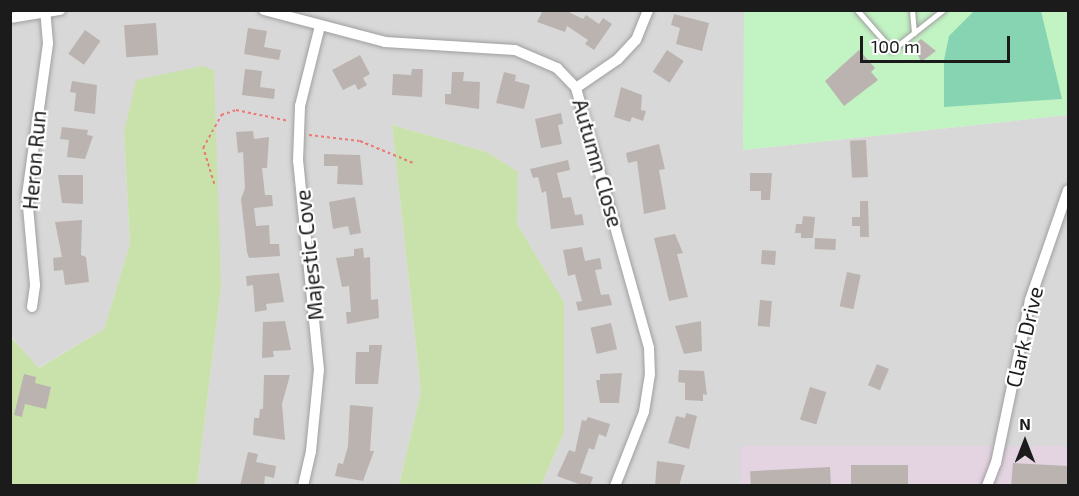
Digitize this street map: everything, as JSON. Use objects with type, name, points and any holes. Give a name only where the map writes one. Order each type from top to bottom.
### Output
[{"type":"street","points":[[10,18],[60,10]]},
{"type":"street","name":"Autumn Close","points":[[264,10],[385,42],[515,50],[557,68],[576,88],[649,348],[650,374],[644,412],[615,486]]},
{"type":"street","points":[[576,88],[618,59],[636,40],[648,10]]},
{"type":"street","name":"Heron Run","points":[[32,307],[35,285],[27,195],[48,43],[45,12]]},
{"type":"street","name":"Majestic Cove","points":[[303,486],[311,451],[319,370],[298,161],[300,106],[320,26]]},
{"type":"street","name":"Clark Drive","points":[[987,486],[996,463],[1030,300],[1068,190]]},
{"type":"lane","points":[[857,10],[892,50],[944,10]]},
{"type":"lane","points":[[912,10],[914,33]]},
{"type":"path","points":[[214,184],[203,148],[221,115],[236,110],[292,122]]},
{"type":"path","points":[[304,135],[360,141],[413,163]]},
{"type":"shaded area","points":[[10,11],[745,11],[744,150],[1068,115],[1068,446],[741,446],[741,485],[541,485],[564,433],[564,302],[517,224],[517,172],[487,152],[392,125],[421,392],[399,485],[197,485],[221,286],[124,132],[130,244],[104,329],[38,368],[11,336]]},
{"type":"shaded area","points":[[741,446],[1068,446],[1068,485],[741,485]]},
{"type":"green space","points":[[975,10],[1041,11],[1062,99],[944,107],[944,60],[949,36]]},
{"type":"green space","points":[[744,11],[1067,11],[1068,115],[743,150]]},
{"type":"green space","points":[[202,66],[214,70],[221,286],[197,485],[11,485],[10,336],[39,368],[104,329],[130,244],[124,132],[136,80]]},
{"type":"green space","points":[[392,125],[487,152],[518,172],[517,224],[564,302],[564,433],[541,485],[399,485],[421,392]]},
{"type":"building","points":[[543,10],[565,10],[583,19],[586,15],[599,24],[603,18],[612,24],[594,50],[585,44],[588,40],[567,26],[565,32],[537,22]]},
{"type":"building","points":[[674,14],[709,23],[702,51],[676,44],[680,28],[671,25]]},
{"type":"building","points":[[156,23],[158,55],[126,57],[124,25]]},
{"type":"building","points":[[248,28],[267,31],[264,47],[281,50],[279,60],[244,54]]},
{"type":"building","points":[[85,30],[101,41],[84,65],[68,54]]},
{"type":"building","points":[[921,39],[936,51],[921,62],[914,45]]},
{"type":"building","points":[[667,50],[684,61],[670,83],[653,72]]},
{"type":"building","points":[[859,50],[875,68],[871,72],[878,80],[844,106],[825,81]]},
{"type":"building","points":[[360,55],[370,74],[363,78],[367,85],[358,90],[355,84],[343,90],[332,70]]},
{"type":"building","points":[[245,69],[262,71],[260,87],[275,89],[274,99],[242,95]]},
{"type":"building","points":[[412,69],[423,69],[422,97],[392,95],[393,74],[411,75]]},
{"type":"building","points":[[452,72],[464,72],[463,81],[480,82],[479,109],[445,104],[445,94],[451,94]]},
{"type":"building","points":[[504,72],[516,75],[515,81],[530,85],[524,109],[496,103]]},
{"type":"building","points":[[72,81],[97,85],[95,114],[74,111],[76,93],[70,92]]},
{"type":"building","points":[[621,87],[642,95],[641,110],[646,111],[643,121],[632,117],[630,122],[614,117]]},
{"type":"building","points":[[561,113],[563,124],[558,125],[562,144],[541,148],[535,119]]},
{"type":"building","points":[[62,127],[88,130],[87,135],[93,136],[85,159],[67,157],[69,140],[60,139]]},
{"type":"building","points":[[253,131],[254,139],[269,137],[267,168],[262,168],[265,195],[272,195],[273,206],[254,208],[256,226],[269,225],[270,244],[279,244],[280,256],[249,258],[247,252],[241,199],[245,188],[243,152],[238,153],[236,132]]},
{"type":"building","points":[[866,140],[868,177],[852,178],[850,141]]},
{"type":"building","points":[[659,144],[665,169],[659,170],[666,209],[644,214],[637,161],[628,163],[626,153]]},
{"type":"building","points":[[324,154],[360,155],[363,185],[337,184],[338,166],[324,166]]},
{"type":"building","points":[[568,160],[570,170],[557,173],[563,198],[571,197],[575,215],[582,214],[584,225],[551,229],[546,191],[542,193],[538,177],[533,178],[530,169]]},
{"type":"building","points":[[750,173],[772,173],[770,200],[761,200],[761,191],[750,191]]},
{"type":"building","points":[[58,175],[83,175],[83,204],[62,203]]},
{"type":"building","points":[[355,197],[361,233],[350,235],[348,226],[333,229],[329,202]]},
{"type":"building","points":[[860,201],[868,201],[869,237],[860,237],[860,226],[852,226],[852,217],[860,217]]},
{"type":"building","points":[[803,216],[815,217],[813,238],[801,238],[801,233],[795,233],[796,224],[802,224]]},
{"type":"building","points":[[82,220],[81,255],[86,257],[89,282],[65,285],[63,270],[54,271],[53,258],[62,257],[55,222]]},
{"type":"building","points":[[675,234],[683,253],[677,254],[688,297],[669,301],[654,238]]},
{"type":"building","points":[[815,238],[836,239],[835,250],[814,249]]},
{"type":"building","points":[[582,247],[585,261],[600,258],[602,269],[595,270],[601,295],[609,294],[612,305],[578,311],[576,302],[582,301],[575,274],[568,276],[563,250]]},
{"type":"building","points":[[363,248],[364,258],[370,257],[371,300],[378,299],[379,318],[347,324],[346,312],[351,312],[349,286],[342,287],[336,258],[354,256],[354,249]]},
{"type":"building","points":[[762,250],[776,251],[775,265],[761,264]]},
{"type":"building","points":[[847,272],[861,275],[853,309],[840,306]]},
{"type":"building","points":[[279,273],[284,302],[266,304],[267,310],[255,312],[253,285],[247,286],[246,276]]},
{"type":"building","points":[[760,300],[772,301],[770,327],[758,326]]},
{"type":"building","points":[[285,321],[291,350],[273,351],[274,357],[262,358],[263,322]]},
{"type":"building","points":[[701,321],[702,351],[684,354],[675,326]]},
{"type":"building","points":[[611,323],[617,349],[597,354],[591,328]]},
{"type":"building","points":[[369,345],[382,345],[378,384],[355,384],[356,352],[369,352]]},
{"type":"building","points":[[877,364],[889,369],[880,390],[868,385]]},
{"type":"building","points":[[679,370],[704,371],[707,395],[703,394],[703,401],[685,400],[685,383],[678,382]]},
{"type":"building","points":[[622,373],[619,403],[600,403],[596,380],[600,380],[600,374]]},
{"type":"building","points":[[24,374],[36,377],[35,383],[51,387],[46,409],[25,404],[22,417],[14,415]]},
{"type":"building","points":[[264,375],[290,375],[282,404],[285,440],[253,435],[254,418],[259,418],[260,409],[263,409]]},
{"type":"building","points":[[810,387],[826,392],[816,424],[800,420]]},
{"type":"building","points":[[350,405],[373,407],[370,451],[374,451],[363,481],[335,476],[338,463],[343,464],[348,446]]},
{"type":"building","points":[[686,413],[697,416],[689,449],[668,443],[676,416],[685,418]]},
{"type":"building","points":[[588,417],[610,424],[606,437],[599,434],[594,450],[589,448],[580,473],[593,477],[590,486],[584,486],[557,476],[569,450],[575,452],[582,420],[586,421]]},
{"type":"building","points":[[248,452],[258,454],[256,462],[276,466],[274,478],[265,476],[264,486],[240,486]]},
{"type":"building","points":[[657,461],[685,465],[679,486],[655,486]]},
{"type":"building","points":[[1013,463],[1068,466],[1068,486],[1011,486]]},
{"type":"building","points":[[851,465],[908,465],[908,486],[851,486]]},
{"type":"building","points":[[830,467],[831,484],[751,486],[750,471]]}]
